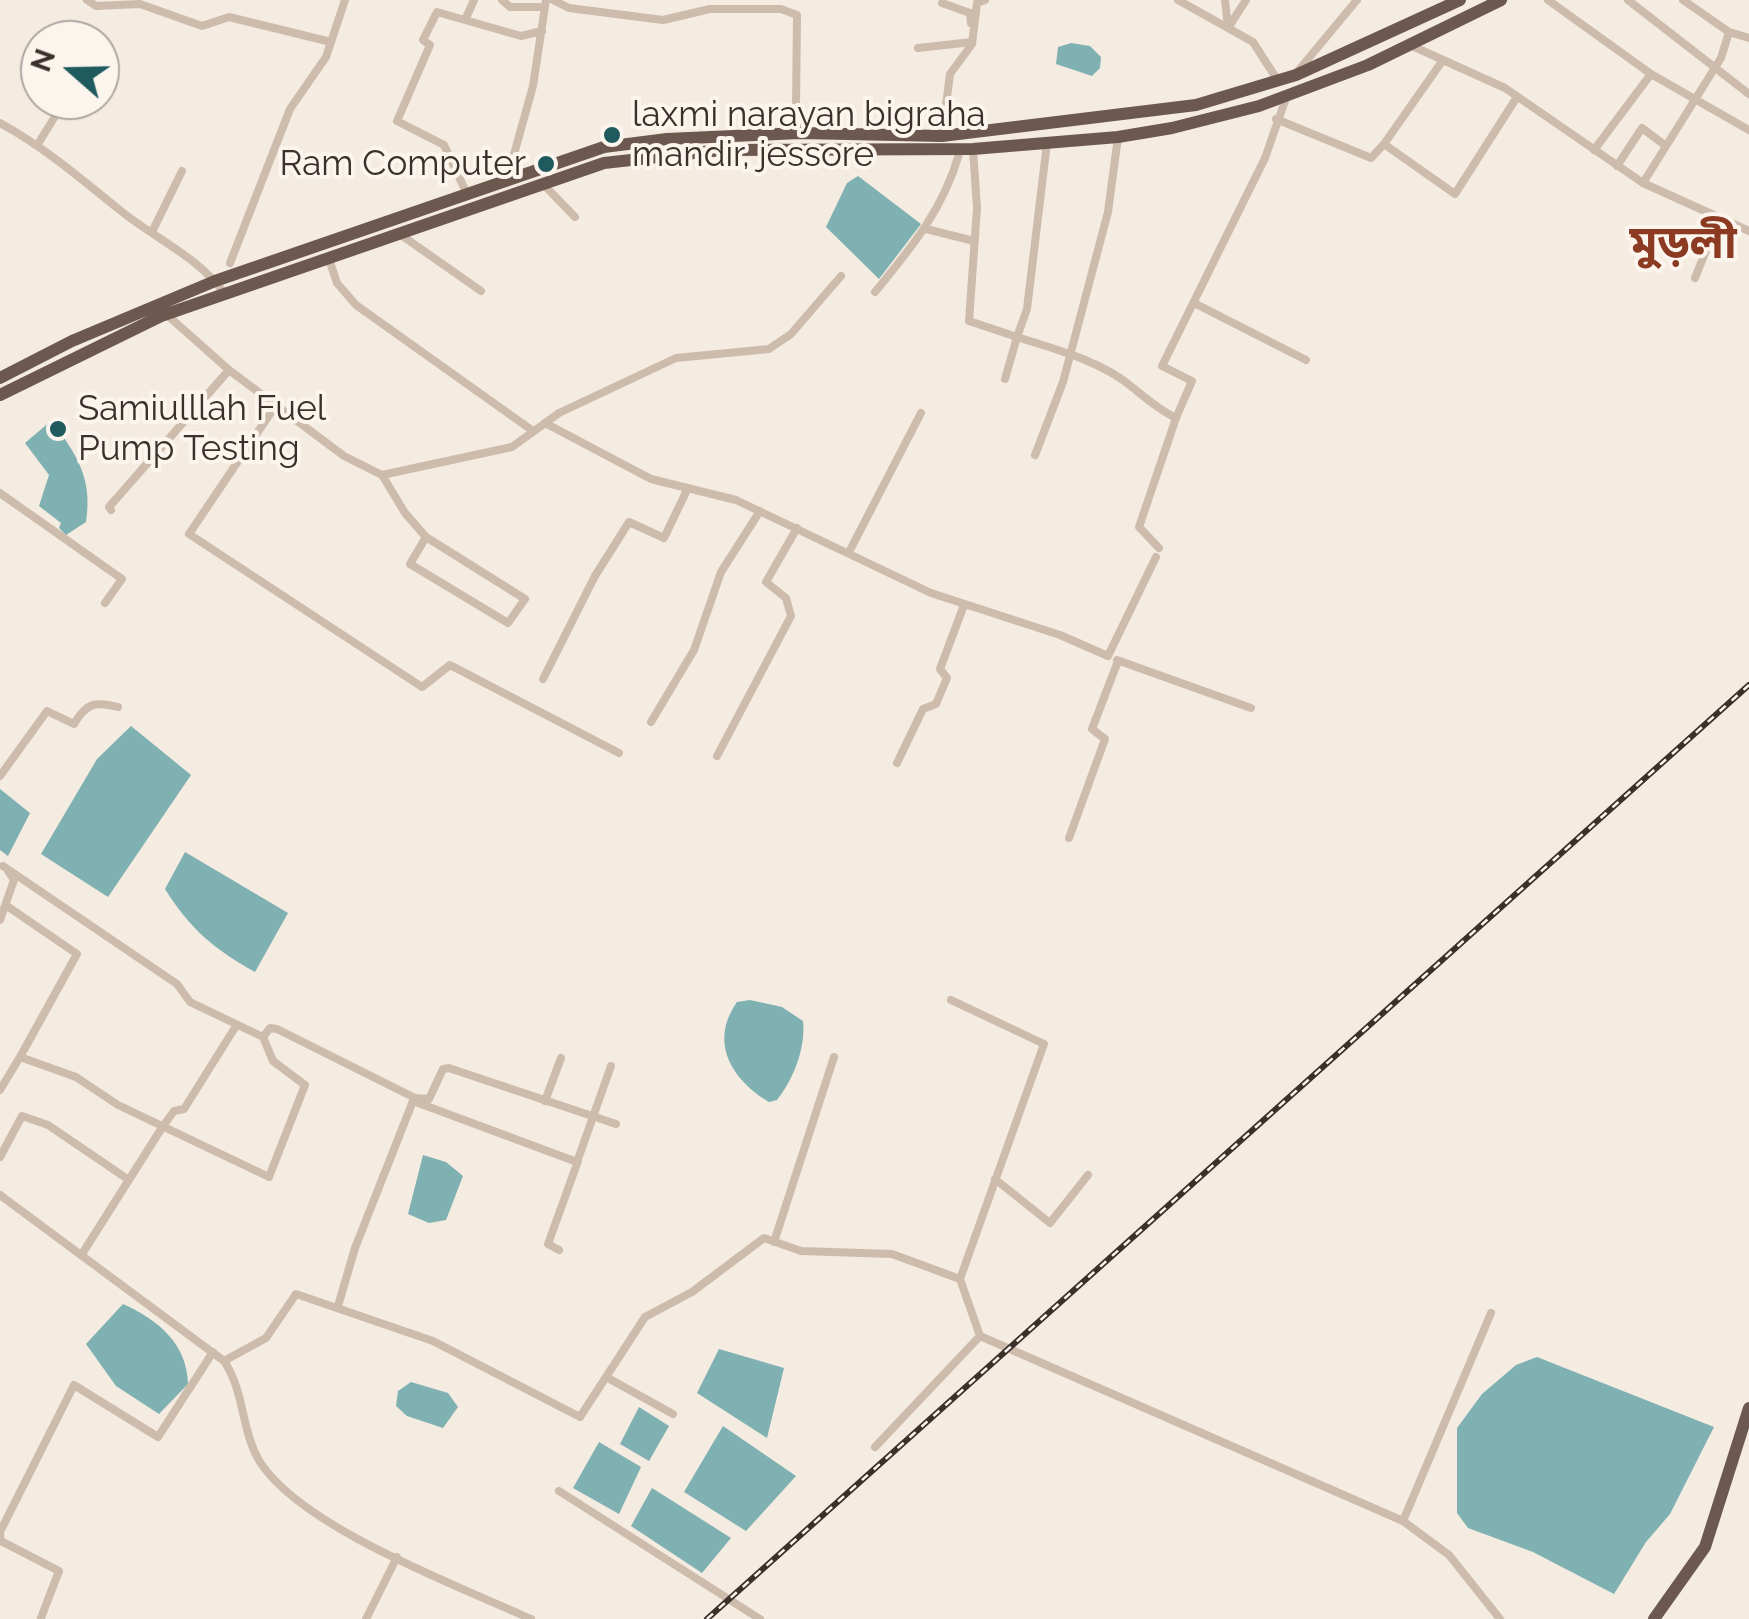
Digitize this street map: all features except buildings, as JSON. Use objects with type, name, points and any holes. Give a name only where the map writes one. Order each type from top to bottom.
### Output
[{"type":"highway","points":[[0,378],[72,341],[215,281],[468,196],[546,165],[625,142],[800,133],[942,136],[1196,105],[1296,75],[1460,0]]},
{"type":"highway","points":[[0,396],[166,314],[604,163],[668,153],[973,149],[1118,137],[1258,106],[1368,66],[1501,0]]},
{"type":"highway","points":[[1654,1619],[1705,1547],[1749,1408]]},
{"type":"street","points":[[87,0],[96,6],[140,4],[202,26],[229,18],[327,40]]},
{"type":"street","points":[[230,263],[290,109],[326,58],[345,0]]},
{"type":"street","points":[[465,20],[474,0]]},
{"type":"street","points":[[502,0],[510,7],[546,2],[663,20],[714,5],[781,9],[797,15],[796,108],[800,133]]},
{"type":"street","points":[[942,136],[950,74],[972,44],[977,4],[985,0]]},
{"type":"street","points":[[1178,0],[1253,42],[1278,81]]},
{"type":"street","points":[[1225,0],[1228,28]]},
{"type":"street","points":[[1228,28],[1246,0]]},
{"type":"street","points":[[1548,0],[1652,74],[1749,130]]},
{"type":"street","points":[[1628,0],[1749,94]]},
{"type":"street","points":[[1683,0],[1728,32],[1749,38]]},
{"type":"street","points":[[1296,75],[1354,1]]},
{"type":"street","points":[[506,182],[534,86],[546,2]]},
{"type":"street","points":[[942,3],[970,13],[972,44]]},
{"type":"street","points":[[468,196],[444,146],[398,121],[430,44],[423,40],[437,12],[521,36],[542,31]]},
{"type":"street","points":[[1643,183],[1721,58],[1728,32]]},
{"type":"street","points":[[918,48],[972,44]]},
{"type":"street","points":[[1410,45],[1517,97],[1643,183],[1749,231]]},
{"type":"street","points":[[1276,119],[1371,158],[1443,60]]},
{"type":"street","points":[[1594,150],[1652,74]]},
{"type":"street","points":[[1108,656],[1157,552],[1139,527],[1192,381],[1162,366],[1264,158],[1288,94]]},
{"type":"street","points":[[1384,144],[1455,194],[1517,97]]},
{"type":"street","points":[[38,144],[53,120]]},
{"type":"street","points":[[0,123],[38,144],[215,281],[225,294]]},
{"type":"street","points":[[1618,166],[1642,128],[1666,146]]},
{"type":"street","points":[[1035,455],[1071,354],[1116,177],[1118,137]]},
{"type":"street","points":[[1005,379],[1027,309],[1047,142]]},
{"type":"street","points":[[973,149],[974,241],[968,322],[1071,354],[1132,386],[1144,401],[1176,418]]},
{"type":"street","points":[[875,292],[926,229],[949,188],[958,154]]},
{"type":"street","points":[[152,232],[182,171]]},
{"type":"street","points":[[544,184],[575,217]]},
{"type":"street","points":[[1695,278],[1718,220]]},
{"type":"street","points":[[926,229],[974,241]]},
{"type":"street","points":[[401,234],[481,290]]},
{"type":"street","points":[[329,259],[338,283],[356,306],[534,431]]},
{"type":"street","points":[[382,475],[495,453],[648,368],[676,358],[769,349],[791,334],[840,276]]},
{"type":"street","points":[[1194,303],[1306,360]]},
{"type":"street","points":[[166,314],[228,370],[344,456],[382,475],[405,513],[426,537],[525,599],[508,623],[410,564],[426,537]]},
{"type":"street","points":[[112,510],[108,507],[228,370]]},
{"type":"street","points":[[276,405],[188,534],[422,687],[450,666],[619,754]]},
{"type":"street","points":[[849,552],[921,414]]},
{"type":"street","points":[[545,423],[650,478],[760,511],[964,606],[1060,635],[1118,661],[1251,708]]},
{"type":"street","points":[[543,678],[595,576],[629,522],[664,538],[688,488]]},
{"type":"street","points":[[0,492],[122,579],[105,603]]},
{"type":"street","points":[[651,722],[694,650],[722,572],[760,511]]},
{"type":"street","points":[[717,756],[791,616],[786,598],[766,582],[797,528]]},
{"type":"street","points":[[896,764],[922,709],[936,704],[947,678],[940,670],[964,606]]},
{"type":"street","points":[[1069,838],[1105,738],[1092,728],[1118,661]]},
{"type":"street","points":[[0,776],[47,711],[74,724],[84,708],[98,702],[118,707]]},
{"type":"street","points":[[0,920],[14,880],[2,864]]},
{"type":"street","points":[[2,864],[177,984],[190,1002],[263,1037],[273,1061],[304,1085],[270,1178],[118,1105],[76,1077],[20,1056]]},
{"type":"street","points":[[0,1090],[76,954],[7,906]]},
{"type":"street","points":[[951,1000],[1044,1044],[960,1279],[980,1336],[1403,1520],[1449,1556],[1500,1619]]},
{"type":"street","points":[[82,1254],[163,1126],[174,1111],[184,1108],[236,1026]]},
{"type":"street","points":[[263,1037],[270,1028],[277,1029],[327,1057],[424,1100],[443,1069],[449,1068],[616,1124]]},
{"type":"street","points":[[545,1101],[561,1058]]},
{"type":"street","points":[[774,1242],[834,1058]]},
{"type":"street","points":[[559,1250],[548,1244],[611,1066]]},
{"type":"street","points":[[338,1306],[355,1248],[414,1100],[479,1128],[578,1160]]},
{"type":"street","points":[[0,1157],[22,1116],[48,1125],[129,1180]]},
{"type":"street","points":[[995,1179],[1050,1223],[1088,1175]]},
{"type":"street","points":[[0,1195],[224,1362],[238,1386],[258,1459],[268,1472],[316,1511],[397,1557],[531,1619]]},
{"type":"street","points":[[224,1362],[266,1338],[296,1294],[433,1341],[580,1416],[646,1317],[692,1292],[764,1238],[801,1251],[892,1254],[960,1279]]},
{"type":"street","points":[[1403,1520],[1491,1313]]},
{"type":"street","points":[[875,1446],[980,1336]]},
{"type":"street","points":[[41,1618],[59,1572],[1,1542],[0,1533],[74,1385],[158,1438],[213,1352]]},
{"type":"street","points":[[606,1377],[673,1414]]},
{"type":"street","points":[[559,1490],[760,1619]]},
{"type":"street","points":[[366,1618],[397,1557]]},
{"type":"water","points":[[1071,43],[1090,46],[1101,57],[1100,68],[1092,76],[1056,64],[1058,47]]},
{"type":"water","points":[[858,176],[921,224],[879,279],[826,227],[847,183]]},
{"type":"water","points":[[52,420],[81,467],[87,492],[86,522],[66,535],[59,528],[61,523],[39,506],[49,475],[25,443]]},
{"type":"water","points":[[131,726],[191,775],[108,897],[41,854],[97,759]]},
{"type":"water","points":[[0,789],[30,813],[8,856],[0,850]]},
{"type":"water","points":[[185,852],[288,913],[255,972],[204,937],[165,889]]},
{"type":"water","points":[[750,1000],[782,1007],[803,1021],[800,1053],[793,1073],[777,1100],[769,1102],[735,1071],[725,1045],[725,1031],[737,1002]]},
{"type":"water","points":[[423,1155],[446,1162],[463,1176],[446,1220],[429,1223],[408,1214]]},
{"type":"water","points":[[123,1304],[159,1326],[182,1356],[188,1384],[159,1414],[116,1386],[86,1344]]},
{"type":"water","points":[[719,1349],[784,1368],[767,1438],[697,1393]]},
{"type":"water","points":[[1537,1357],[1714,1427],[1670,1514],[1646,1542],[1614,1594],[1533,1552],[1468,1528],[1457,1513],[1457,1428],[1482,1394],[1516,1365]]},
{"type":"water","points":[[411,1382],[448,1393],[458,1407],[443,1428],[407,1416],[396,1406],[398,1391]]},
{"type":"water","points":[[639,1407],[669,1426],[649,1461],[620,1444]]},
{"type":"water","points":[[723,1426],[796,1476],[746,1531],[684,1492]]},
{"type":"water","points":[[599,1442],[641,1467],[619,1514],[573,1488]]},
{"type":"water","points":[[652,1488],[731,1538],[702,1573],[631,1526]]},
{"type":"railway","points":[[707,1619],[1749,685]]},
{"type":"place","name":"laxmi narayan bigraha mandir, jessore","points":[[612,135]]},
{"type":"place","name":"Ram Computer","points":[[546,164]]},
{"type":"place","name":"Samiulllah Fuel Pump Testing","points":[[58,429]]},
{"type":"district","name":"মুড়লী","points":[[1683,244]]}]
